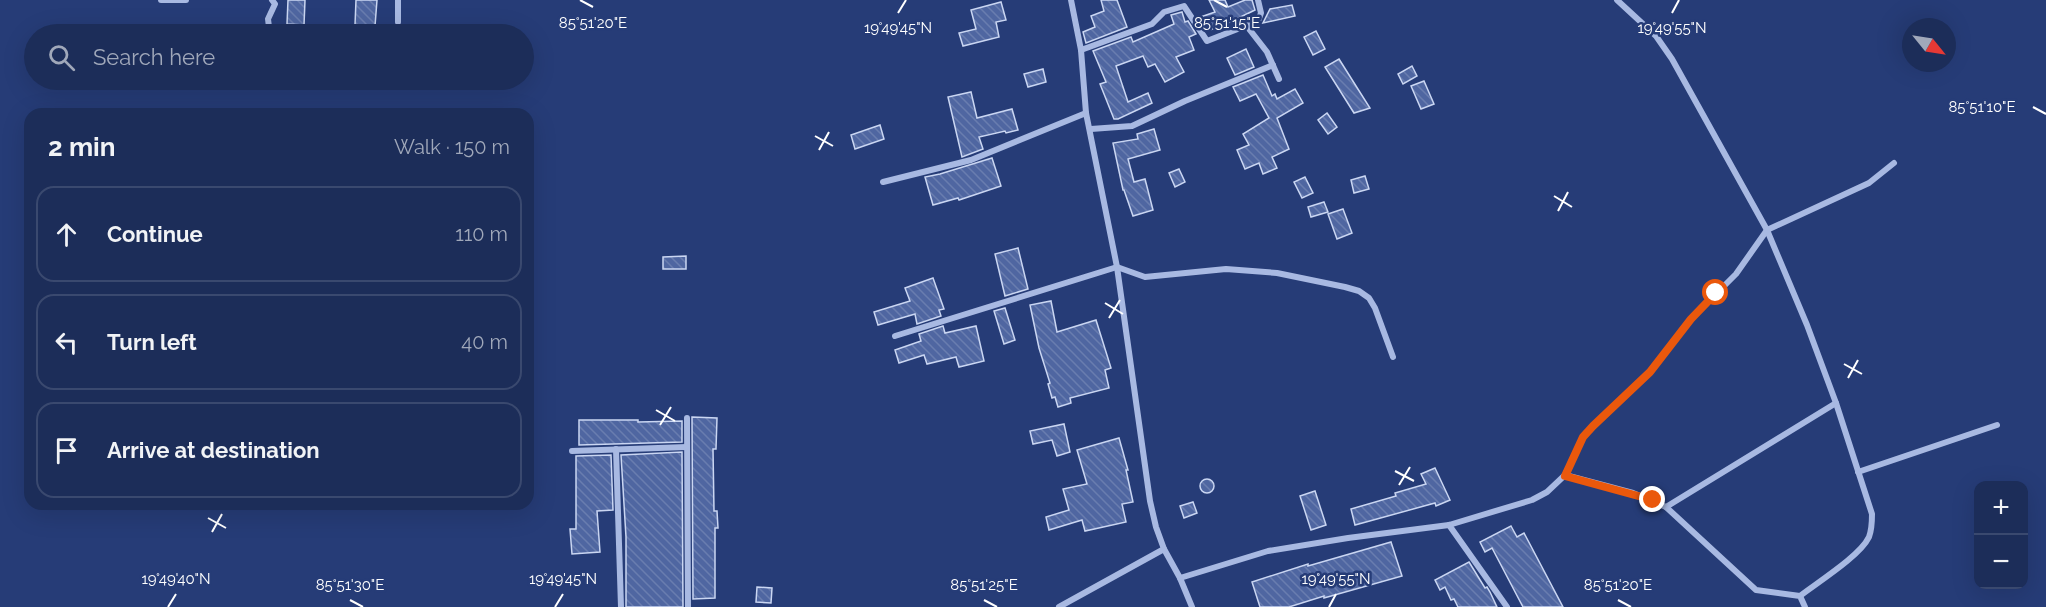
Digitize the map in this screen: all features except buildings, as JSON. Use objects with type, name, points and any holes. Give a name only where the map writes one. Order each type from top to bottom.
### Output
[{"type":"street","points":[[161,0],[186,0]]},
{"type":"street","points":[[269,24],[268,19],[275,4],[272,0]]},
{"type":"street","points":[[398,0],[398,22]]},
{"type":"street","points":[[1071,0],[1081,50],[1086,113],[1117,267],[1150,501],[1164,549],[1180,578],[1192,607]]},
{"type":"street","points":[[1081,50],[1152,24],[1164,12],[1184,6],[1207,41],[1258,21],[1261,14],[1258,0]]},
{"type":"street","points":[[1565,476],[1633,493],[1666,507],[1756,590],[1800,596],[1860,549],[1868,539],[1872,528],[1872,514],[1836,403],[1807,325],[1767,230],[1672,59],[1656,36],[1617,0]]},
{"type":"street","points":[[1246,25],[1267,52],[1279,79]]},
{"type":"street","points":[[1091,129],[1132,126],[1185,101],[1273,65]]},
{"type":"street","points":[[883,182],[971,160],[1086,113]]},
{"type":"street","points":[[1180,578],[1268,551],[1449,525],[1532,500],[1547,492],[1565,476],[1583,437],[1650,372],[1691,319],[1736,274],[1767,230],[1869,183],[1894,163]]},
{"type":"street","points":[[895,336],[1117,267],[1145,278],[1226,269],[1277,273],[1359,291],[1375,308],[1393,357]]},
{"type":"street","points":[[1666,507],[1836,403]]},
{"type":"street","points":[[687,418],[688,607]]},
{"type":"street","points":[[1858,472],[1997,425]]},
{"type":"street","points":[[572,451],[687,447]]},
{"type":"street","points":[[616,449],[621,607]]},
{"type":"street","points":[[1449,525],[1508,607]]},
{"type":"street","points":[[1059,607],[1164,549]]},
{"type":"street","points":[[1800,596],[1805,607]]},
{"type":"route","points":[[1653,500],[1565,476],[1583,437],[1650,372],[1691,319],[1716,293]]}]
